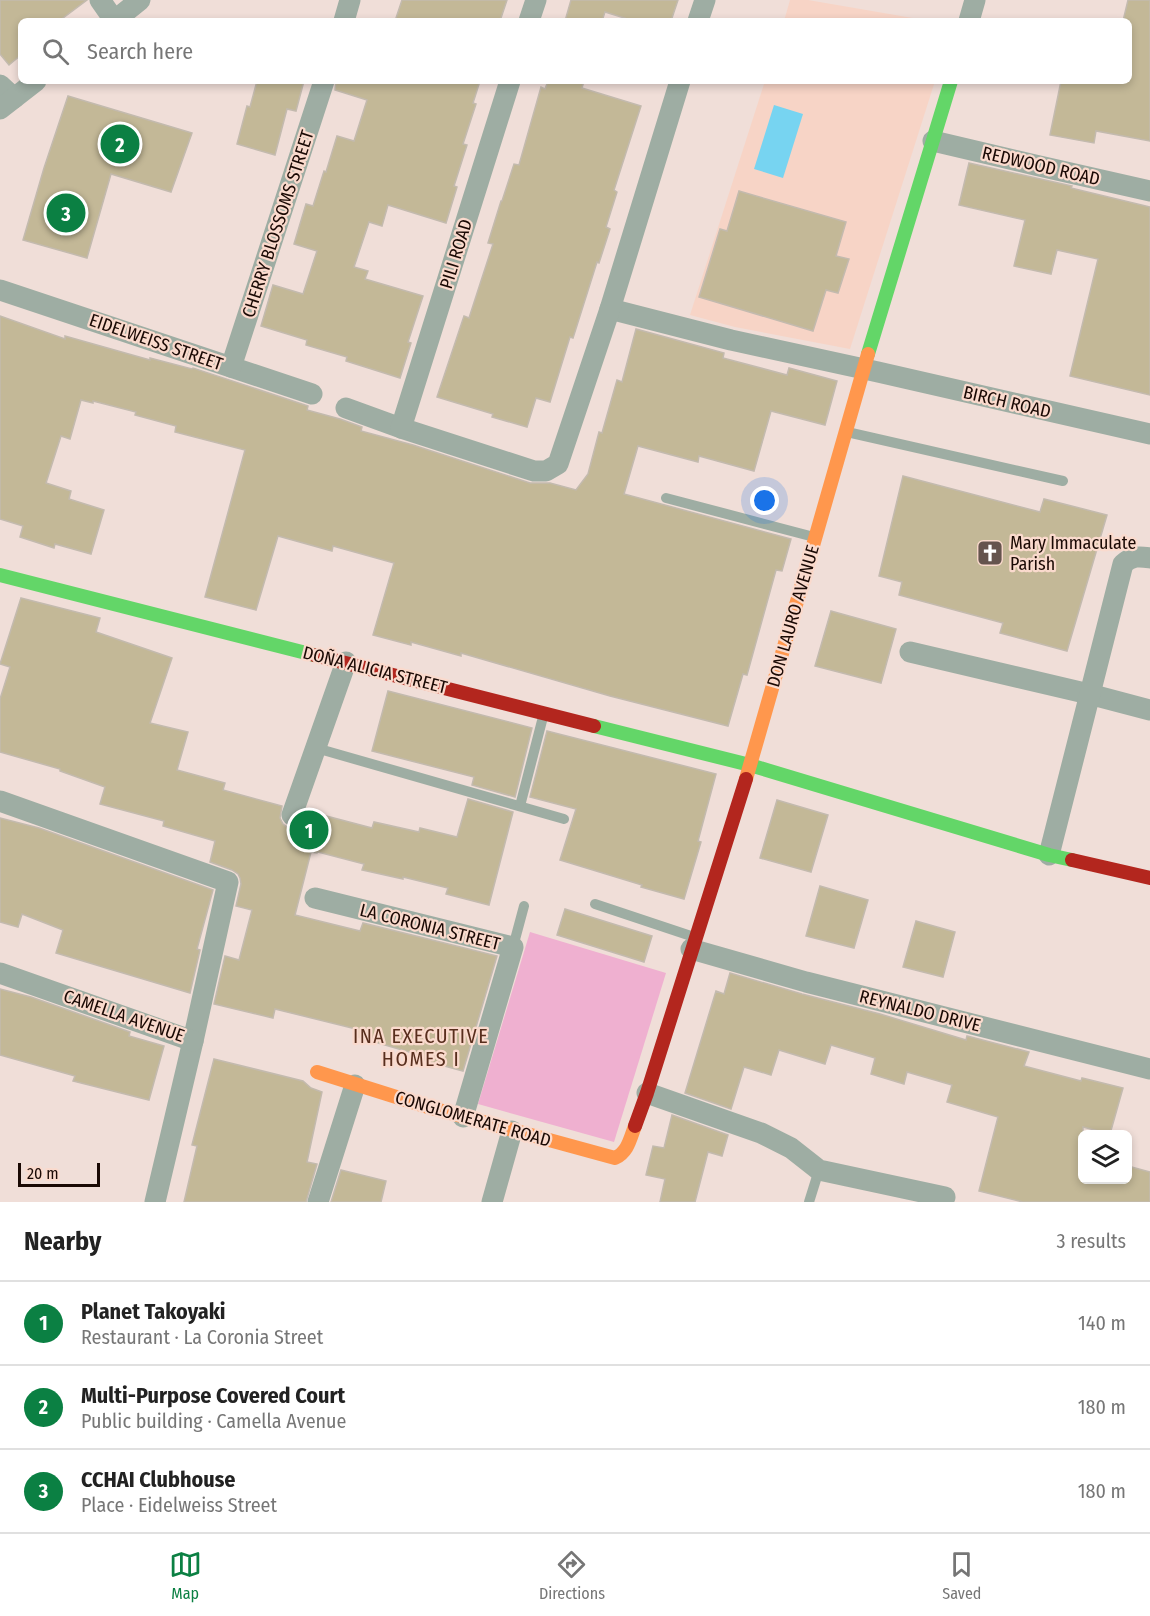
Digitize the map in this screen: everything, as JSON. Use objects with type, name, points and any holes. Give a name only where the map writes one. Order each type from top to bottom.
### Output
[{"type":"street","points":[[100,0],[112,18]]},
{"type":"street","points":[[118,18],[140,0]]},
{"type":"street","points":[[345,18],[350,0]]},
{"type":"street","points":[[530,18],[536,0]]},
{"type":"street","points":[[699,18],[705,0]]},
{"type":"street","points":[[970,18],[975,0]]},
{"type":"street","points":[[5,97],[30,84]]},
{"type":"street","name":"CHERRY BLOSSOMS STREET","points":[[231,367],[323,84]]},
{"type":"street","name":"PILI ROAD","points":[[401,428],[509,84]]},
{"type":"street","points":[[346,408],[534,471],[546,471],[558,464],[610,309],[679,84]]},
{"type":"street","name":"DON LAURO AVENUE","points":[[626,1149],[647,1093],[750,765],[845,431],[950,84]]},
{"type":"street","name":"REDWOOD ROAD","points":[[933,141],[1150,191]]},
{"type":"street","name":"EIDELWEISS STREET","points":[[0,290],[312,394]]},
{"type":"street","points":[[610,309],[730,340],[865,369]]},
{"type":"street","name":"BIRCH ROAD","points":[[865,369],[1150,434]]},
{"type":"street","points":[[1049,855],[1123,564],[1130,558],[1138,556],[1150,558]]},
{"type":"street","name":"DOÑA ALICIA STREET","points":[[0,575],[750,765],[1049,855],[1150,878]]},
{"type":"street","points":[[910,652],[1089,694],[1150,711]]},
{"type":"street","points":[[292,815],[346,662]]},
{"type":"street","points":[[0,801],[228,882],[193,1041]]},
{"type":"street","name":"LA CORONIA STREET","points":[[315,898],[513,947],[462,1117]]},
{"type":"street","name":"REYNALDO DRIVE","points":[[693,943],[806,982],[1150,1069]]},
{"type":"street","name":"CAMELLA AVENUE","points":[[0,973],[193,1041],[155,1202]]},
{"type":"street","name":"CONGLOMERATE ROAD","points":[[318,1072],[462,1117],[615,1158],[626,1149]]},
{"type":"street","points":[[318,1202],[355,1085]]},
{"type":"street","points":[[647,1093],[761,1133],[791,1148],[819,1170],[945,1197]]},
{"type":"street","points":[[492,1202],[512,1131]]},
{"type":"lane","points":[[845,431],[1063,481]]},
{"type":"lane","points":[[666,498],[816,537]]},
{"type":"lane","points":[[520,806],[544,713]]},
{"type":"lane","points":[[316,748],[564,819]]},
{"type":"lane","points":[[595,904],[693,943]]},
{"type":"lane","points":[[513,947],[524,906]]},
{"type":"lane","points":[[809,1202],[819,1170]]},
{"type":"shaded area","points":[[790,0],[808,0],[913,18],[785,18]]},
{"type":"shaded area","points":[[764,84],[934,84],[850,349],[735,327],[690,315]]},
{"type":"shaded area","points":[[530,932],[666,973],[614,1142],[478,1104]]},
{"type":"water","points":[[774,105],[803,114],[783,178],[754,169]]},
{"type":"building","points":[[0,0],[87,0],[63,18],[18,18],[18,58],[9,65],[0,54]]},
{"type":"building","points":[[402,0],[507,0],[501,18],[396,18]]},
{"type":"building","points":[[571,0],[678,0],[672,18],[624,18],[605,12],[603,18],[566,18]]},
{"type":"building","points":[[1128,0],[1150,0],[1150,141],[1096,131],[1094,143],[1050,135],[1060,84],[1132,84],[1132,18],[1124,18]]},
{"type":"building","points":[[256,84],[303,84],[296,111],[287,109],[275,155],[237,144],[247,106],[250,107]]},
{"type":"building","points":[[336,84],[479,84],[473,103],[476,104],[463,144],[467,145],[454,186],[457,187],[446,223],[388,205],[382,226],[369,222],[354,267],[368,271],[365,279],[423,296],[408,342],[411,343],[400,378],[346,361],[347,357],[306,345],[307,340],[261,326],[273,285],[303,294],[317,251],[294,244],[306,204],[313,206],[337,136],[354,141],[367,100],[335,90]]},
{"type":"building","points":[[547,84],[583,84],[582,88],[641,106],[614,190],[617,192],[606,227],[610,229],[573,338],[570,337],[550,402],[536,398],[527,427],[437,397],[464,316],[469,318],[493,244],[488,243],[501,201],[514,164],[519,165],[541,87],[545,89]]},
{"type":"building","points":[[68,96],[192,133],[171,192],[111,174],[87,258],[23,240]]},
{"type":"building","points":[[969,163],[1072,186],[1071,188],[1150,207],[1150,395],[1070,376],[1098,259],[1057,250],[1051,274],[1014,266],[1025,220],[959,205]]},
{"type":"building","points":[[739,191],[846,222],[836,256],[849,259],[838,293],[826,290],[813,331],[699,297],[720,229],[727,231]]},
{"type":"building","points":[[0,316],[65,339],[65,336],[150,360],[150,358],[193,368],[308,406],[307,410],[362,427],[361,431],[413,445],[530,483],[550,483],[576,490],[588,474],[599,432],[602,433],[617,380],[622,382],[636,329],[724,353],[723,358],[787,375],[789,368],[837,381],[825,425],[771,411],[754,471],[699,456],[698,462],[638,446],[624,494],[791,539],[782,571],[776,570],[747,675],[743,674],[728,726],[610,696],[461,653],[461,656],[411,642],[411,645],[373,635],[394,563],[333,546],[332,551],[278,536],[256,610],[205,597],[245,450],[175,432],[176,426],[135,415],[136,412],[81,400],[70,439],[61,436],[46,483],[71,491],[69,499],[104,510],[91,554],[55,544],[54,548],[20,537],[23,526],[0,519]]},
{"type":"building","name":"Mary Immaculate Parish","points":[[903,476],[1040,512],[1044,499],[1107,515],[1067,651],[1000,633],[1003,623],[899,595],[902,582],[879,576]]},
{"type":"building","points":[[21,598],[100,618],[96,632],[172,658],[150,723],[188,732],[177,770],[225,783],[223,790],[282,806],[280,818],[287,827],[294,828],[300,825],[307,811],[372,828],[374,822],[419,832],[420,828],[457,837],[468,799],[513,812],[489,905],[446,894],[448,888],[362,870],[364,864],[311,852],[295,915],[360,931],[363,923],[497,956],[463,1071],[415,1058],[416,1054],[354,1036],[356,1029],[275,1009],[273,1018],[214,1004],[225,956],[239,960],[252,910],[236,906],[241,884],[238,874],[210,862],[215,841],[163,826],[164,821],[100,804],[105,787],[60,771],[60,769],[0,752],[0,699],[10,667],[0,664]]},
{"type":"building","points":[[831,611],[896,629],[881,683],[815,666]]},
{"type":"building","points":[[388,691],[532,728],[515,797],[472,785],[474,777],[372,751]]},
{"type":"building","points":[[547,731],[716,774],[698,841],[701,842],[684,899],[560,860],[576,809],[530,797]]},
{"type":"building","points":[[777,800],[828,815],[811,872],[760,858]]},
{"type":"building","points":[[0,818],[39,828],[213,890],[197,949],[200,950],[190,993],[56,953],[63,930],[22,914],[18,927],[0,922]]},
{"type":"building","points":[[820,886],[868,900],[854,948],[806,936]]},
{"type":"building","points":[[565,909],[652,936],[644,962],[557,935]]},
{"type":"building","points":[[916,921],[955,932],[943,977],[903,967]]},
{"type":"building","points":[[730,973],[966,1040],[967,1036],[1029,1052],[1024,1066],[1081,1081],[1082,1078],[1123,1088],[1111,1130],[1083,1127],[1083,1130],[1078,1130],[1078,1184],[1132,1184],[1132,1167],[1150,1172],[1150,1202],[1023,1202],[979,1191],[998,1117],[947,1102],[952,1085],[907,1072],[904,1084],[871,1074],[875,1058],[831,1045],[825,1064],[779,1050],[771,1075],[744,1067],[731,1109],[685,1093],[716,991],[724,994]]},
{"type":"building","points":[[0,989],[31,997],[130,1032],[129,1036],[164,1046],[149,1100],[73,1081],[75,1076],[0,1055]]},
{"type":"building","points":[[214,1059],[303,1081],[311,1088],[322,1092],[307,1162],[317,1164],[306,1202],[184,1202],[197,1146],[192,1145]]},
{"type":"building","points":[[672,1115],[728,1135],[722,1156],[708,1152],[695,1202],[660,1202],[665,1179],[646,1175],[653,1146],[664,1148]]},
{"type":"building","points":[[341,1170],[386,1181],[381,1202],[331,1202]]},
{"type":"traffic: fast","points":[[868,354],[950,84]]},
{"type":"traffic: fast","points":[[0,575],[314,655]]},
{"type":"traffic: fast","points":[[594,726],[750,765],[1072,860]]},
{"type":"traffic: slow","points":[[746,779],[868,354]]},
{"type":"traffic: slow","points":[[317,1072],[428,1107],[615,1158],[626,1149],[635,1126]]},
{"type":"traffic: jam","points":[[314,655],[594,726]]},
{"type":"traffic: jam","points":[[635,1126],[746,779]]},
{"type":"traffic: jam","points":[[1072,860],[1150,878]]},
{"type":"place","name":"Multi-Purpose Covered Court","points":[[120,144]]},
{"type":"place","name":"CCHAI Clubhouse","points":[[66,213]]},
{"type":"place","name":"Mary Immaculate Parish","points":[[990,553]]},
{"type":"place","name":"Planet Takoyaki","points":[[309,830]]},
{"type":"district","name":"INA EXECUTIVE HOMES I","points":[[421,1048]]}]
